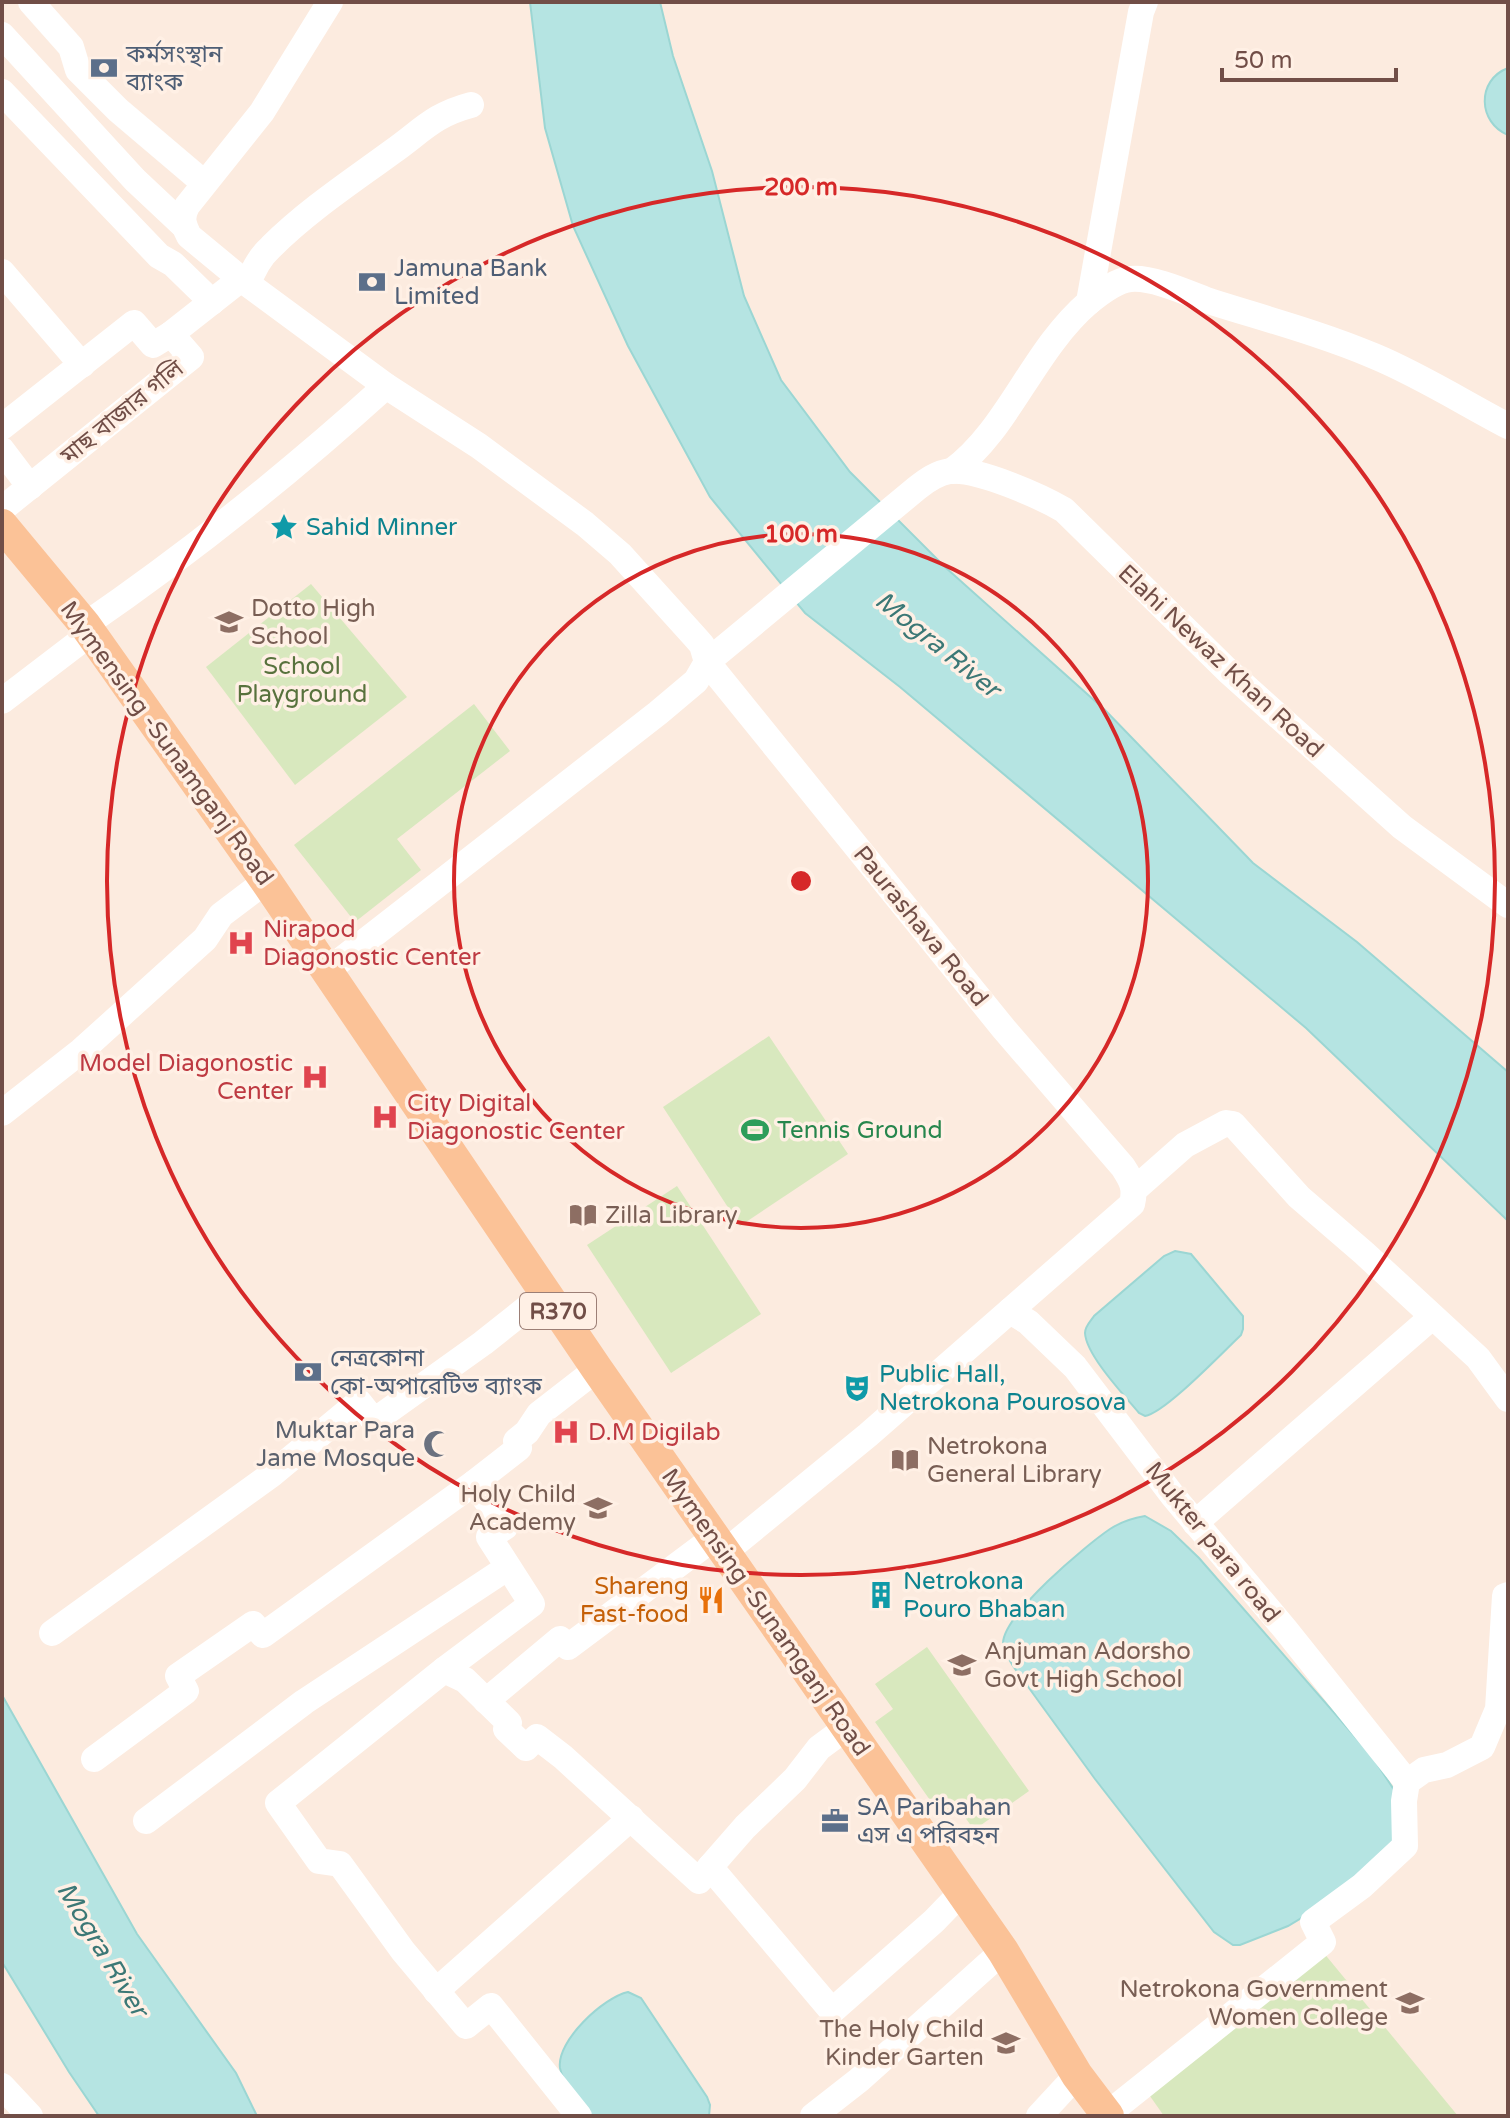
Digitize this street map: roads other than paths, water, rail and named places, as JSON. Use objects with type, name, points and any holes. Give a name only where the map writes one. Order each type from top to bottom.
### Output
[{"type":"main road","name":"Mymensing -Sunamganj Road","points":[[2,525],[88,629],[266,881],[597,1369],[1003,1951],[1077,2075],[1107,2116]]},
{"type":"street","points":[[31,2],[71,47],[78,70],[118,110],[204,183]]},
{"type":"street","points":[[184,226],[182,217],[187,206],[262,112],[330,2]]},
{"type":"street","points":[[1089,302],[1145,2]]},
{"type":"street","name":"Paurashava Road","points":[[2,35],[158,205],[184,226],[189,236],[386,386],[479,446],[585,524],[620,554],[702,645],[707,662],[1004,1029],[1123,1167],[1134,1190]]},
{"type":"street","points":[[2,92],[159,256],[173,264],[212,302]]},
{"type":"street","points":[[245,281],[270,248],[322,203],[401,146],[419,129],[448,111],[471,105]]},
{"type":"street","points":[[2,272],[82,365]]},
{"type":"street","points":[[327,971],[658,713],[696,681],[707,662],[917,488],[932,477],[952,471],[972,456],[1054,338],[1089,302],[1114,284],[1127,279],[1142,279],[1374,356],[1508,426]]},
{"type":"street","name":"মাছ বাজার গলি","points":[[2,427],[134,323],[153,345],[245,281]]},
{"type":"street","name":"মাছ বাজার গলি","points":[[2,509],[191,357],[171,334]]},
{"type":"street","points":[[2,701],[335,432],[386,386]]},
{"type":"street","points":[[2,450],[30,487]]},
{"type":"street","name":"Elahi Newaz Khan Road","points":[[952,471],[993,479],[1064,510],[1228,671],[1402,827],[1508,905]]},
{"type":"street","points":[[2,1113],[81,1051],[205,939],[221,915],[266,881]]},
{"type":"street","points":[[486,1701],[560,1639],[568,1647],[720,1544],[868,1435],[1132,1204],[1134,1190],[1185,1145],[1226,1123],[1233,1124],[1299,1197],[1478,1358],[1508,1399]]},
{"type":"street","points":[[52,1633],[271,1475],[359,1402],[374,1421],[483,1343],[546,1293]]},
{"type":"street","name":"Mukter para road","points":[[1010,1311],[1028,1322],[1075,1367],[1195,1523],[1407,1782]]},
{"type":"street","points":[[1195,1523],[1432,1317]]},
{"type":"street","points":[[94,1759],[186,1691],[178,1676],[233,1635],[253,1624],[263,1635],[474,1483],[519,1448],[516,1441],[539,1414],[597,1369]]},
{"type":"street","points":[[474,1483],[505,1527],[489,1537],[532,1604],[278,1803],[319,1861],[340,1864],[403,1951],[466,2026],[491,2006],[579,2116]]},
{"type":"street","points":[[146,1821],[304,1702],[507,1568]]},
{"type":"street","points":[[1107,2116],[1323,1942],[1313,1922],[1362,1886],[1405,1846],[1404,1801],[1407,1782],[1424,1770],[1447,1765],[1482,1747],[1498,1709],[1505,1596],[1508,1595]]},
{"type":"street","points":[[444,1670],[465,1680],[509,1723],[506,1729],[526,1748],[537,1737],[699,1881],[745,1827],[795,1779],[819,1748],[846,1728]]},
{"type":"street","points":[[436,1991],[631,1818]]},
{"type":"street","points":[[710,1867],[832,2011],[934,1921],[962,1892]]},
{"type":"street","points":[[813,2116],[859,2080],[1003,1951]]},
{"type":"street","points":[[1039,2116],[1077,2075]]},
{"type":"street","points":[[2,2086],[30,2116]]},
{"type":"water","name":"Mogra River","points":[[530,2],[660,2],[673,56],[712,171],[744,296],[781,380],[850,472],[945,567],[1105,710],[1253,863],[1357,942],[1508,1072],[1508,1221],[1306,1028],[900,687],[805,613],[710,497],[628,346],[573,226],[545,128]]},
{"type":"water","points":[[1508,68],[1508,135],[1491,121],[1485,102],[1490,82]]},
{"type":"water","points":[[1175,1251],[1191,1254],[1243,1316],[1243,1329],[1241,1335],[1179,1394],[1145,1416],[1139,1413],[1099,1363],[1087,1342],[1085,1331],[1094,1316],[1164,1256]]},
{"type":"water","points":[[1145,1516],[1171,1531],[1199,1558],[1372,1756],[1398,1796],[1394,1841],[1351,1888],[1288,1926],[1240,1945],[1233,1945],[1214,1932],[1095,1779],[1013,1666],[1003,1646],[1007,1630],[1017,1615],[1065,1565],[1110,1529]]},
{"type":"water","name":"Mogra River","points":[[2,1695],[137,1934],[236,2073],[257,2116],[99,2116],[2,1962]]},
{"type":"water","points":[[628,1992],[641,1998],[707,2097],[709,2116],[591,2116],[568,2087],[560,2068],[561,2057],[573,2033],[607,2002]]},
{"type":"place","name":"কর্মসংস্থান ব্যাংক","points":[[104,68]]},
{"type":"place","name":"Jamuna Bank Limited","points":[[372,282]]},
{"type":"place","name":"Sahid Minner","points":[[284,527]]},
{"type":"place","name":"Dotto High School","points":[[229,622]]},
{"type":"place","name":"Nirapod Diagonostic Center","points":[[241,943]]},
{"type":"place","name":"Model Diagonostic Center","points":[[315,1077]]},
{"type":"place","name":"City Digital Diagonostic Center","points":[[385,1117]]},
{"type":"place","name":"Tennis Ground","points":[[755,1130]]},
{"type":"place","name":"Zilla Library","points":[[583,1215]]},
{"type":"place","name":"নেত্রকোনা কো-অপারেটিভ ব্যাংক","points":[[308,1372]]},
{"type":"place","name":"Public Hall, Netrokona Pourosova","points":[[857,1388]]},
{"type":"place","name":"D.M Digilab","points":[[566,1432]]},
{"type":"place","name":"Muktar Para Jame Mosque","points":[[437,1444]]},
{"type":"place","name":"Netrokona General Library","points":[[905,1460]]},
{"type":"place","name":"Holy Child Academy","points":[[598,1508]]},
{"type":"place","name":"Netrokona Pouro Bhaban","points":[[881,1595]]},
{"type":"place","name":"Shareng Fast-food","points":[[711,1600]]},
{"type":"place","name":"Anjuman Adorsho Govt High School","points":[[962,1665]]},
{"type":"place","name":"SA Paribahan এস এ পরিবহন","points":[[835,1821]]},
{"type":"place","name":"Netrokona Government Women College","points":[[1410,2003]]},
{"type":"place","name":"The Holy Child Kinder Garten","points":[[1006,2043]]},
{"type":"park label","name":"School Playground","points":[[302,680]]}]
